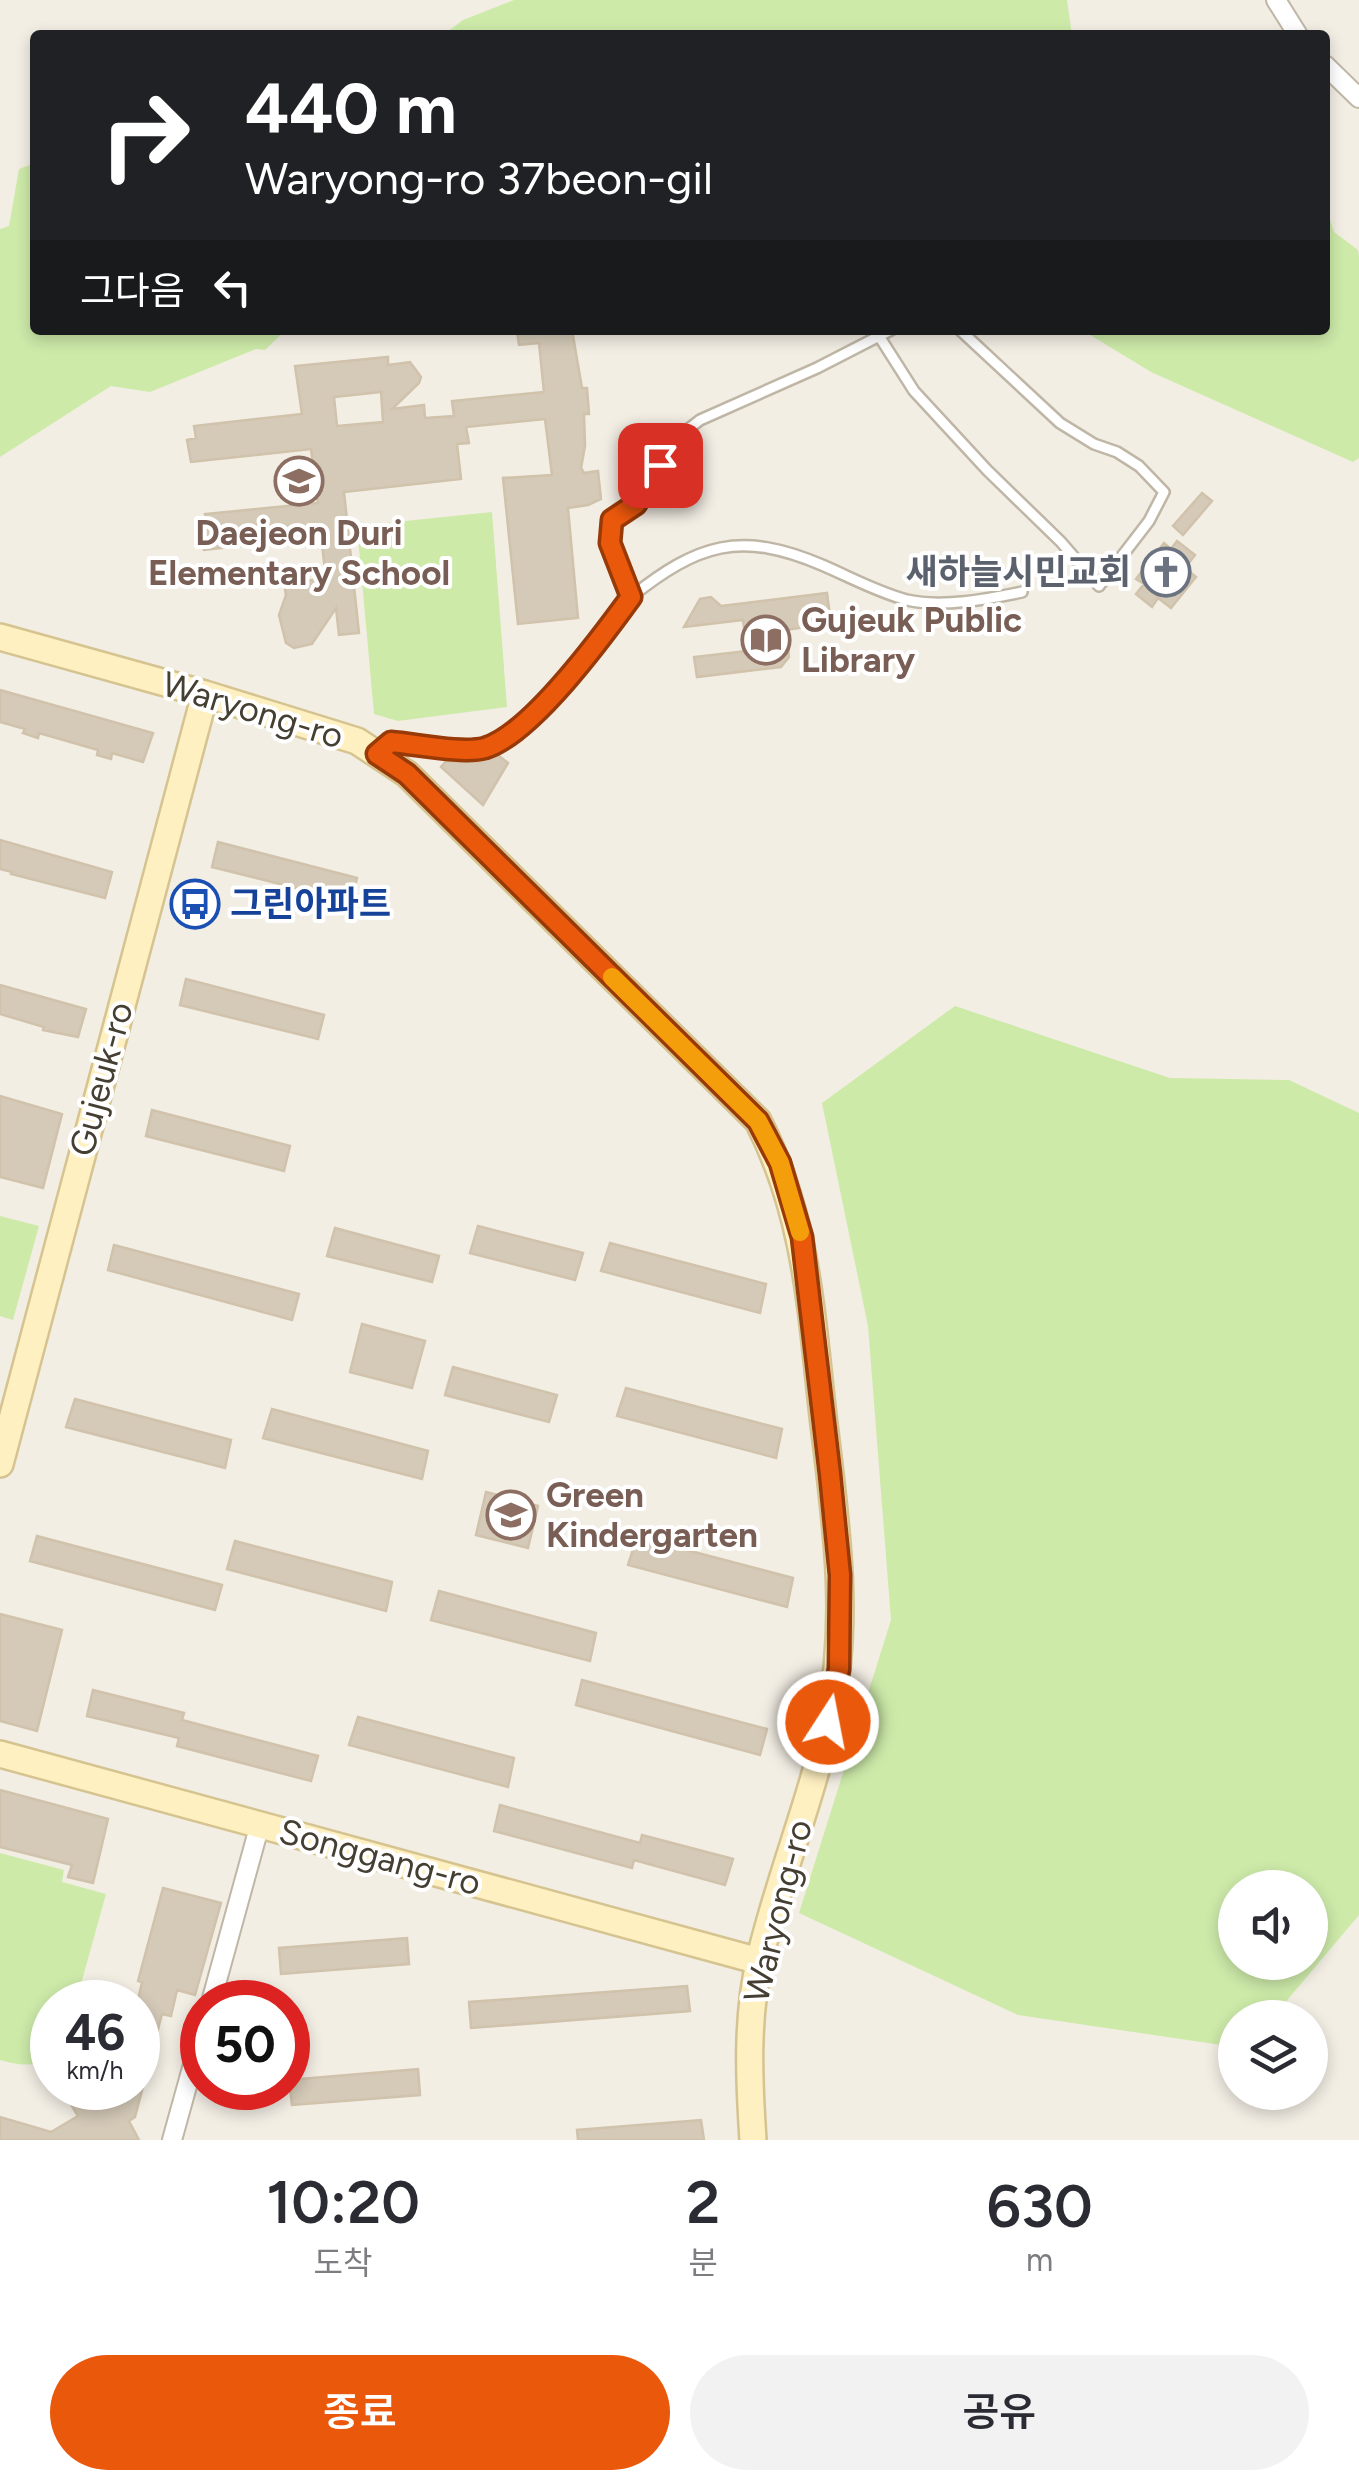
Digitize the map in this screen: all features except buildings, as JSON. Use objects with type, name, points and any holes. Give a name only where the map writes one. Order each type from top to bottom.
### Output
[{"type":"main road","name":"Waryong-ro","points":[[0,638],[205,694],[357,741],[407,774],[758,1121],[780,1163],[802,1237],[821,1396],[840,1575],[839,1669],[828,1722],[759,1961],[750,2028],[753,2140]]},
{"type":"main road","name":"Gujeuk-ro","points":[[0,1464],[205,694]]},
{"type":"main road","name":"Songgang-ro","points":[[0,1754],[759,1961]]},
{"type":"street","points":[[1276,0],[1295,30]]},
{"type":"street","points":[[1330,70],[1359,98]]},
{"type":"street","points":[[377,754],[391,742],[482,749],[504,739],[545,702],[603,636],[631,597]]},
{"type":"street","points":[[217,1980],[260,1824]]},
{"type":"street","points":[[172,2140],[180,2110]]},
{"type":"lane","points":[[965,335],[1060,423],[1139,466],[1164,492],[1099,586],[1062,542],[986,470],[914,391],[879,336],[700,420],[678,437],[636,504],[612,520],[610,543],[631,597],[666,569],[705,550],[736,544],[807,559],[911,601],[942,602],[1022,592]]},
{"type":"green space","points":[[514,0],[1067,0],[1071,30],[450,30],[463,20]]},
{"type":"green space","points":[[30,165],[30,335],[281,335],[265,350],[256,349],[150,392],[111,386],[0,457],[0,229],[9,226],[19,169]]},
{"type":"green space","points":[[1330,220],[1334,232],[1358,250],[1359,458],[1353,462],[1151,372],[1090,335],[1330,335]]},
{"type":"green space","points":[[492,512],[507,707],[398,721],[374,714],[357,526]]},
{"type":"green space","points":[[955,1006],[1170,1078],[1289,1080],[1359,1113],[1359,1915],[1328,1952],[1328,1870],[1218,1870],[1218,1980],[1304,1980],[1287,2000],[1218,2000],[1218,2044],[1018,2015],[799,1913],[891,1620],[868,1326],[822,1103]]},
{"type":"green space","points":[[0,1216],[39,1226],[13,1320],[0,1316]]},
{"type":"green space","points":[[0,1853],[64,1870],[62,1882],[106,1894],[82,1980],[30,1980],[30,2064],[0,2060]]},
{"type":"slow traffic","points":[[612,977],[758,1121],[780,1163],[800,1232]]},
{"type":"place","name":"Daejeon Duri Elementary School","points":[[299,481]]},
{"type":"place","name":"새하늘시민교회","points":[[1166,572]]},
{"type":"place","name":"Gujeuk Public Library","points":[[766,640]]},
{"type":"place","name":"그린아파트","points":[[195,904]]},
{"type":"place","name":"Green Kindergarten","points":[[511,1515]]},
{"type":"route","points":[[660,465],[636,504],[612,520],[610,543],[631,597],[603,636],[545,702],[504,739],[482,749],[391,742],[377,754],[407,774],[758,1121],[780,1163],[802,1237],[840,1575],[839,1669],[828,1722]]}]
